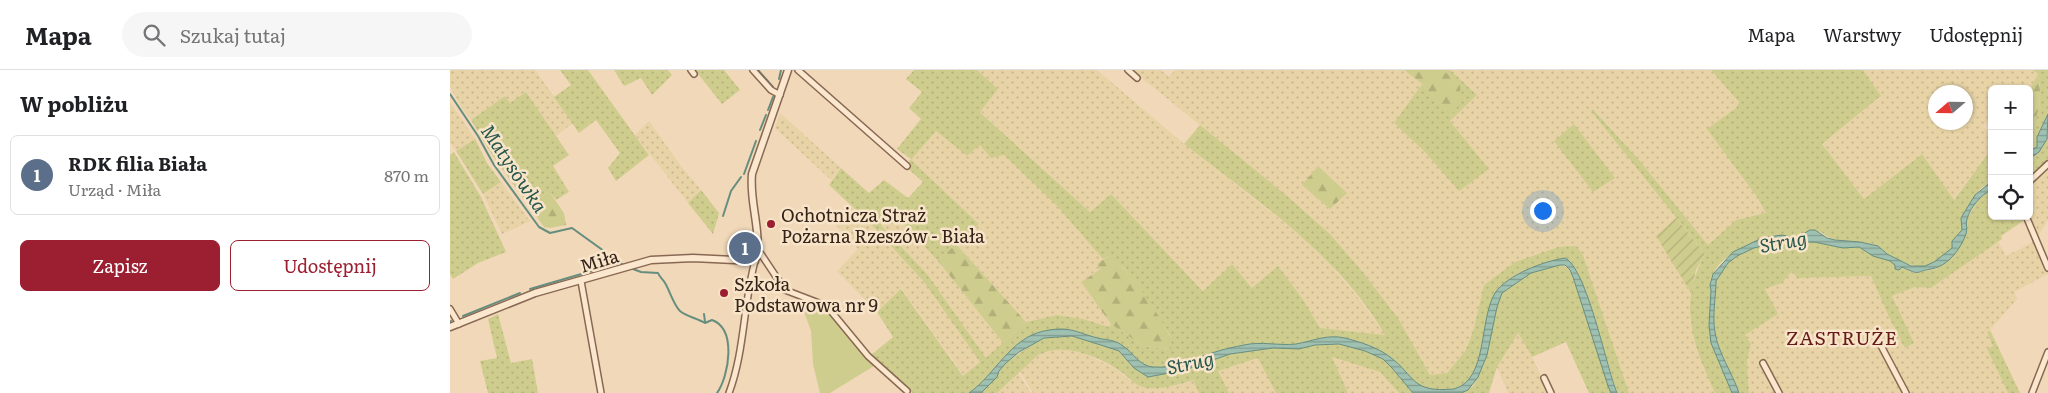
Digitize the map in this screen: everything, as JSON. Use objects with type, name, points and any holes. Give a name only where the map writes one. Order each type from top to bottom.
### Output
[{"type":"street","points":[[753,70],[771,90],[780,95]]},
{"type":"street","points":[[729,393],[739,361],[750,280],[756,258],[757,230],[752,174],[788,70]]},
{"type":"street","points":[[798,70],[907,166]]},
{"type":"street","points":[[1128,70],[1137,78]]},
{"type":"street","points":[[2033,178],[2048,164]]},
{"type":"street","points":[[2028,220],[2048,268]]},
{"type":"street","points":[[756,258],[761,254],[785,290],[819,303],[830,310],[868,356],[907,391]]},
{"type":"street","name":"Miła","points":[[450,327],[526,296],[642,262],[693,258],[756,258]]},
{"type":"street","points":[[581,281],[601,393]]},
{"type":"street","points":[[450,309],[459,324]]},
{"type":"street","points":[[1878,340],[1906,393]]},
{"type":"street","points":[[2032,393],[2048,352]]},
{"type":"street","points":[[1763,363],[1779,393]]},
{"type":"street","points":[[1544,378],[1550,393]]},
{"type":"shaded area","points":[[450,70],[535,70],[573,123],[556,136],[526,92],[510,104],[505,96],[471,120],[450,87]]},
{"type":"shaded area","points":[[977,70],[1097,70],[1184,144],[1304,238],[1328,262],[1356,295],[1386,335],[1320,328],[1304,301],[1252,288],[1232,264],[1204,291],[1111,194],[1090,212],[980,111],[998,89]]},
{"type":"shaded area","points":[[1132,70],[1161,70],[1169,77],[1175,70],[1404,70],[1422,84],[1394,123],[1426,153],[1489,169],[1450,121],[1477,95],[1450,70],[1711,70],[1739,102],[1736,108],[1708,129],[1767,214],[1736,220],[1708,245],[1640,161],[1594,109],[1591,111],[1676,218],[1657,236],[1691,293],[1690,321],[1704,368],[1715,393],[1629,393],[1583,255],[1575,246],[1515,262],[1474,328],[1466,350],[1447,373],[1430,375],[1398,318],[1362,271],[1330,234],[1286,195]]},
{"type":"shaded area","points":[[1863,70],[1954,70],[1965,85],[1955,70],[2033,70],[2038,74],[2032,85],[1988,85],[1988,121],[1983,126],[1988,132],[1988,153],[1953,200],[1922,154],[1864,199],[1822,144],[1881,97]]},
{"type":"shaded area","points":[[450,102],[475,139],[456,151],[450,142]]},
{"type":"shaded area","points":[[780,113],[841,168],[831,180],[775,128]]},
{"type":"shaded area","points":[[649,121],[681,166],[701,190],[688,203],[635,135]]},
{"type":"shaded area","points":[[936,131],[967,156],[980,145],[1004,155],[1057,206],[1103,259],[1097,264],[1100,268],[1081,282],[1111,324],[1109,327],[1083,319],[1057,315],[1026,322],[956,244],[979,224],[911,160]]},
{"type":"shaded area","points":[[2048,168],[2048,220],[2038,236],[2031,220],[2033,220],[2033,184]]},
{"type":"shaded area","points":[[501,182],[530,221],[502,234],[483,194]]},
{"type":"shaded area","points":[[852,207],[867,220],[924,282],[980,362],[964,376],[902,289],[877,312],[837,271],[858,249],[834,223]]},
{"type":"shaded area","points":[[893,214],[938,261],[1003,343],[985,361],[927,274],[881,225]]},
{"type":"shaded area","points":[[1998,241],[2006,256],[2035,241],[2048,274],[2014,292],[2017,299],[1987,332],[1994,346],[1987,349],[2008,393],[1749,393],[1747,361],[1751,344],[1744,335],[1777,314],[1765,289],[1782,283],[1792,271],[1797,278],[1871,276],[1888,315],[1906,348],[1914,343],[1891,296],[1915,287],[1931,288]]},
{"type":"shaded area","points":[[1518,333],[1549,393],[1508,393],[1497,367]]},
{"type":"shaded area","points":[[1059,348],[1086,354],[1116,369],[1132,382],[1152,388],[1170,387],[1193,380],[1199,393],[1033,393],[1020,371],[1038,355],[1045,351]]},
{"type":"shaded area","points":[[1332,357],[1380,372],[1399,393],[1348,393]]},
{"type":"shaded area","points":[[1259,358],[1276,393],[1229,393],[1217,371]]},
{"type":"shaded area","points":[[1018,373],[1031,393],[997,393]]},
{"type":"green space","points":[[560,70],[588,70],[649,155],[616,181],[608,168],[620,153],[596,120],[579,133],[554,97],[571,85]]},
{"type":"green space","points":[[614,70],[668,70],[672,75],[652,95],[641,78],[624,86]]},
{"type":"green space","points":[[695,70],[724,70],[740,90],[722,104]]},
{"type":"green space","points":[[914,70],[977,70],[998,89],[980,112],[1090,212],[1111,194],[1203,291],[1232,264],[1252,288],[1278,266],[1304,301],[1320,328],[1385,335],[1366,306],[1320,254],[1267,208],[1184,144],[1200,125],[1286,195],[1330,234],[1362,271],[1398,318],[1430,375],[1447,373],[1466,350],[1474,328],[1484,285],[1515,262],[1559,247],[1576,246],[1583,255],[1629,393],[1617,393],[1593,314],[1577,271],[1564,258],[1526,270],[1500,286],[1491,304],[1477,362],[1472,374],[1464,383],[1454,389],[1440,390],[1423,387],[1388,355],[1363,344],[1338,337],[1326,337],[1296,344],[1250,344],[1218,351],[1177,365],[1153,367],[1144,364],[1121,344],[1116,342],[1074,331],[1054,329],[1032,335],[1022,341],[969,393],[913,393],[871,355],[893,337],[877,312],[901,289],[963,376],[980,362],[924,282],[867,220],[829,185],[841,168],[869,193],[884,180],[908,198],[923,182],[905,166],[911,159],[897,149],[921,119],[909,108],[922,92],[906,79]],"holes":[[[936,131],[967,156],[980,145],[991,158],[1004,155],[1057,206],[1103,259],[1108,256],[1124,268],[1170,335],[1171,349],[1143,346],[1111,324],[1109,327],[1083,319],[1057,315],[1026,322],[986,358],[927,274],[881,225],[894,214],[938,261],[979,224],[911,160]]]},
{"type":"green space","points":[[1404,70],[1443,70],[1460,85],[1461,102],[1450,116],[1422,84]]},
{"type":"green space","points":[[1443,70],[1450,70],[1477,95],[1450,121],[1489,169],[1459,191],[1426,153],[1394,123],[1422,84],[1451,116],[1460,85]]},
{"type":"green space","points":[[1711,70],[1863,70],[1881,96],[1822,144],[1864,199],[1922,154],[1954,200],[1988,153],[1988,184],[1980,189],[1961,218],[1962,230],[1952,241],[1952,248],[1927,266],[1909,264],[1894,258],[1877,246],[1862,242],[1833,239],[1821,232],[1807,233],[1799,238],[1776,236],[1767,238],[1733,253],[1715,270],[1711,279],[1709,325],[1711,343],[1732,393],[1715,393],[1700,358],[1691,324],[1692,290],[1696,273],[1705,254],[1591,111],[1593,109],[1640,161],[1708,245],[1736,220],[1766,213],[1757,197],[1707,129],[1736,108],[1739,102]]},
{"type":"green space","points":[[2033,70],[2048,70],[2048,114],[2039,133],[2037,147],[2033,149],[2033,124],[2040,101],[2038,74]]},
{"type":"green space","points":[[2038,74],[2040,101],[2033,124],[2033,85]]},
{"type":"green space","points":[[526,92],[569,155],[553,166],[569,192],[556,200],[549,191],[529,206],[492,155],[471,120],[505,96],[510,103]]},
{"type":"green space","points":[[1574,124],[1615,178],[1593,192],[1554,141]]},
{"type":"green space","points":[[2048,125],[2048,161],[2033,174],[2033,156],[2041,149],[2047,139]]},
{"type":"green space","points":[[475,139],[487,163],[501,182],[483,194],[456,151]]},
{"type":"green space","points":[[454,152],[481,197],[506,252],[478,263],[453,279],[450,274],[450,155]]},
{"type":"green space","points":[[1318,166],[1347,193],[1330,209],[1302,185]]},
{"type":"green space","points":[[701,190],[719,213],[713,234],[688,203]]},
{"type":"green space","points":[[549,191],[564,213],[566,225],[550,228],[544,227],[529,206]]},
{"type":"green space","points":[[1988,192],[1988,220],[2025,220],[2001,236],[2002,239],[1931,288],[1915,287],[1892,296],[1914,343],[1905,348],[1871,276],[1797,278],[1792,271],[1782,283],[1765,289],[1778,314],[1745,335],[1751,344],[1747,361],[1749,393],[1739,393],[1719,347],[1714,326],[1716,281],[1728,263],[1737,256],[1754,248],[1772,243],[1814,242],[1843,248],[1859,247],[1914,273],[1936,269],[1953,256],[1967,232],[1966,220],[1980,197]]},
{"type":"green space","points":[[1676,218],[1705,254],[1696,270],[1691,293],[1656,236]]},
{"type":"green space","points":[[956,244],[1026,322],[1003,343],[938,261]]},
{"type":"green space","points":[[1108,256],[1124,268],[1150,303],[1169,334],[1171,349],[1143,346],[1111,324],[1081,282],[1100,269],[1097,264]]},
{"type":"green space","points":[[1560,265],[1565,266],[1573,277],[1611,393],[1589,393],[1566,342],[1532,357],[1518,333],[1497,367],[1489,393],[1461,393],[1473,386],[1482,368],[1502,293],[1531,273]]},
{"type":"green space","points":[[807,301],[809,310],[819,307],[828,312],[874,366],[830,393],[820,393],[813,364],[811,331],[803,309]]},
{"type":"green space","points":[[498,314],[511,363],[532,359],[538,393],[488,393],[480,361],[497,358],[488,319]]},
{"type":"green space","points":[[1990,330],[2020,393],[2008,393],[1987,349],[1993,346],[1987,332]]},
{"type":"green space","points":[[1072,336],[1119,351],[1134,368],[1148,377],[1185,370],[1230,354],[1273,348],[1299,349],[1315,345],[1339,344],[1365,351],[1383,359],[1413,393],[1399,393],[1380,372],[1332,357],[1348,393],[1276,393],[1258,358],[1218,371],[1229,393],[1199,393],[1193,380],[1168,387],[1149,388],[1138,385],[1115,368],[1094,357],[1070,350],[1059,350],[1048,351],[1038,355],[997,393],[981,393],[997,377],[999,371],[1006,363],[1035,342],[1044,338]]},
{"type":"water","points":[[2048,114],[2047,139],[2039,152],[2033,156],[2033,149],[2037,147],[2037,137]]},
{"type":"water","name":"Strug","points":[[1988,184],[1988,192],[1973,206],[1968,215],[1966,221],[1967,232],[1960,246],[1948,261],[1937,267],[1917,272],[1912,272],[1902,267],[1899,270],[1895,269],[1895,265],[1890,261],[1873,256],[1859,247],[1843,248],[1814,242],[1772,243],[1754,248],[1737,256],[1728,263],[1716,281],[1714,319],[1719,347],[1739,393],[1732,393],[1711,343],[1709,325],[1710,285],[1713,274],[1733,252],[1762,238],[1782,235],[1796,238],[1810,230],[1815,230],[1827,238],[1878,246],[1887,254],[1911,266],[1925,266],[1934,262],[1952,248],[1952,241],[1962,230],[1961,218],[1975,195]]},
{"type":"water","name":"Strug","points":[[1565,258],[1573,266],[1588,298],[1617,393],[1611,393],[1608,386],[1570,270],[1565,265],[1560,265],[1531,273],[1502,293],[1497,307],[1487,355],[1478,377],[1468,390],[1461,393],[1413,393],[1383,359],[1365,351],[1339,344],[1315,345],[1299,349],[1273,348],[1230,354],[1185,370],[1148,377],[1134,368],[1119,351],[1072,336],[1044,338],[1019,352],[1006,363],[999,371],[997,377],[981,393],[969,393],[1022,341],[1032,335],[1054,329],[1074,331],[1116,342],[1121,344],[1144,364],[1153,367],[1177,365],[1222,350],[1250,344],[1296,344],[1326,337],[1345,338],[1385,353],[1421,386],[1440,390],[1454,389],[1465,383],[1478,362],[1490,304],[1495,293],[1508,280],[1527,270],[1547,262]]},
{"type":"waterway","points":[[758,70],[773,87]]},
{"type":"waterway","points":[[779,79],[781,70]]},
{"type":"waterway","name":"Matysówka","points":[[450,94],[478,136],[494,165],[539,227],[550,233],[572,228],[622,264]]},
{"type":"waterway","points":[[768,110],[773,97]]},
{"type":"waterway","points":[[760,130],[766,115]]},
{"type":"waterway","points":[[744,174],[756,141]]},
{"type":"waterway","points":[[723,216],[731,191],[741,177]]},
{"type":"waterway","points":[[530,289],[619,263]]},
{"type":"waterway","name":"Matysówka","points":[[633,269],[641,272],[658,273],[680,311],[705,323],[712,320],[720,325],[728,343],[728,354],[725,376],[717,393]]},
{"type":"waterway","points":[[463,316],[520,293]]},
{"type":"waterway","name":"Matysówka","points":[[704,314],[705,322]]},
{"type":"place","name":"Ochotnicza Straż Pożarna Rzeszów - Biała","points":[[771,224]]},
{"type":"place","name":"RDK filia Biała","points":[[745,248]]},
{"type":"place","name":"Szkoła Podstawowa nr 9","points":[[724,293]]},
{"type":"district","name":"ZASTRUŻE","points":[[1842,337]]}]
